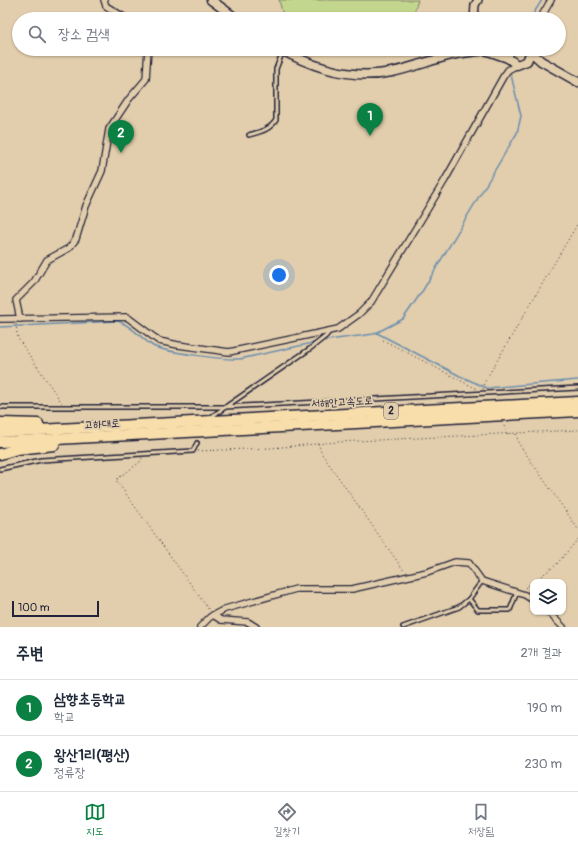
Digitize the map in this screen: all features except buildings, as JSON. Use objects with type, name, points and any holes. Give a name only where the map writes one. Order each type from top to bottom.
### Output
[{"type":"highway","name":"서해안고속도로","points":[[206,424],[578,402]]},
{"type":"highway","name":"서해안고속도로","points":[[206,424],[578,411]]},
{"type":"highway","points":[[0,423],[206,424]]},
{"type":"highway","points":[[0,454],[17,448],[206,424]]},
{"type":"highway","name":"고하대로","points":[[0,432],[206,424]]},
{"type":"highway","name":"고하대로","points":[[0,442],[206,424]]},
{"type":"main road","points":[[211,0],[227,12]]},
{"type":"main road","points":[[293,56],[304,62],[320,67],[341,72],[367,75],[390,72],[448,56]]},
{"type":"main road","points":[[503,56],[521,64],[535,62],[547,64]]},
{"type":"main road","points":[[521,64],[530,58],[530,56]]},
{"type":"main road","points":[[535,56],[578,82]]},
{"type":"street","points":[[104,0],[106,6],[116,12]]},
{"type":"street","points":[[474,12],[475,5],[478,0]]},
{"type":"street","points":[[544,12],[551,0]]},
{"type":"street","points":[[18,321],[16,300],[34,282],[47,260],[69,248],[76,239],[86,206],[102,171],[109,129],[128,99],[146,79],[148,56]]},
{"type":"street","points":[[503,77],[508,58]]},
{"type":"street","points":[[0,319],[18,321],[127,317],[159,341],[229,352],[329,332],[347,323],[371,302],[445,180],[503,77],[508,70],[521,64]]},
{"type":"street","points":[[200,627],[213,615],[226,609],[296,589],[352,589],[427,572],[461,561],[469,563],[473,566],[482,581],[518,592],[530,598]]},
{"type":"street","points":[[213,615],[221,620],[248,622],[256,627]]},
{"type":"street","points":[[551,615],[563,627]]},
{"type":"lane","points":[[249,135],[264,130],[272,125],[276,120],[276,69],[280,56]]},
{"type":"lane","points":[[206,424],[225,407],[311,348],[329,332]]},
{"type":"lane","points":[[0,407],[225,407],[578,388]]},
{"type":"lane","points":[[0,469],[41,460],[193,451],[197,443]]},
{"type":"lane","points":[[403,627],[458,607],[469,599],[482,581]]},
{"type":"lane","points":[[469,599],[478,610],[510,610],[518,592]]},
{"type":"path","points":[[485,393],[484,383],[578,223]]},
{"type":"path","points":[[18,321],[16,331],[20,340],[64,407]]},
{"type":"path","points":[[383,340],[485,393]]},
{"type":"path","points":[[504,426],[509,434]]},
{"type":"path","points":[[193,451],[271,448],[318,443],[578,430]]},
{"type":"path","points":[[516,434],[519,444],[578,529]]},
{"type":"path","points":[[318,443],[322,454],[408,576]]},
{"type":"path","points":[[144,454],[140,462],[116,480],[213,615]]},
{"type":"path","points":[[518,592],[556,565],[578,538]]},
{"type":"green space","points":[[279,0],[418,0],[414,12],[282,12]]},
{"type":"waterway","points":[[534,12],[542,0]]},
{"type":"waterway","points":[[321,341],[374,334],[403,319],[423,290],[517,133],[521,116],[511,75]]},
{"type":"waterway","points":[[0,327],[118,321],[124,323],[148,343],[159,348],[195,355],[233,359],[240,359],[317,342]]},
{"type":"waterway","points":[[377,333],[460,376],[487,388],[578,380]]},
{"type":"place","name":"삼향초등학교","points":[[370,136]]},
{"type":"place","name":"왕산1리(평산)","points":[[121,153]]}]
